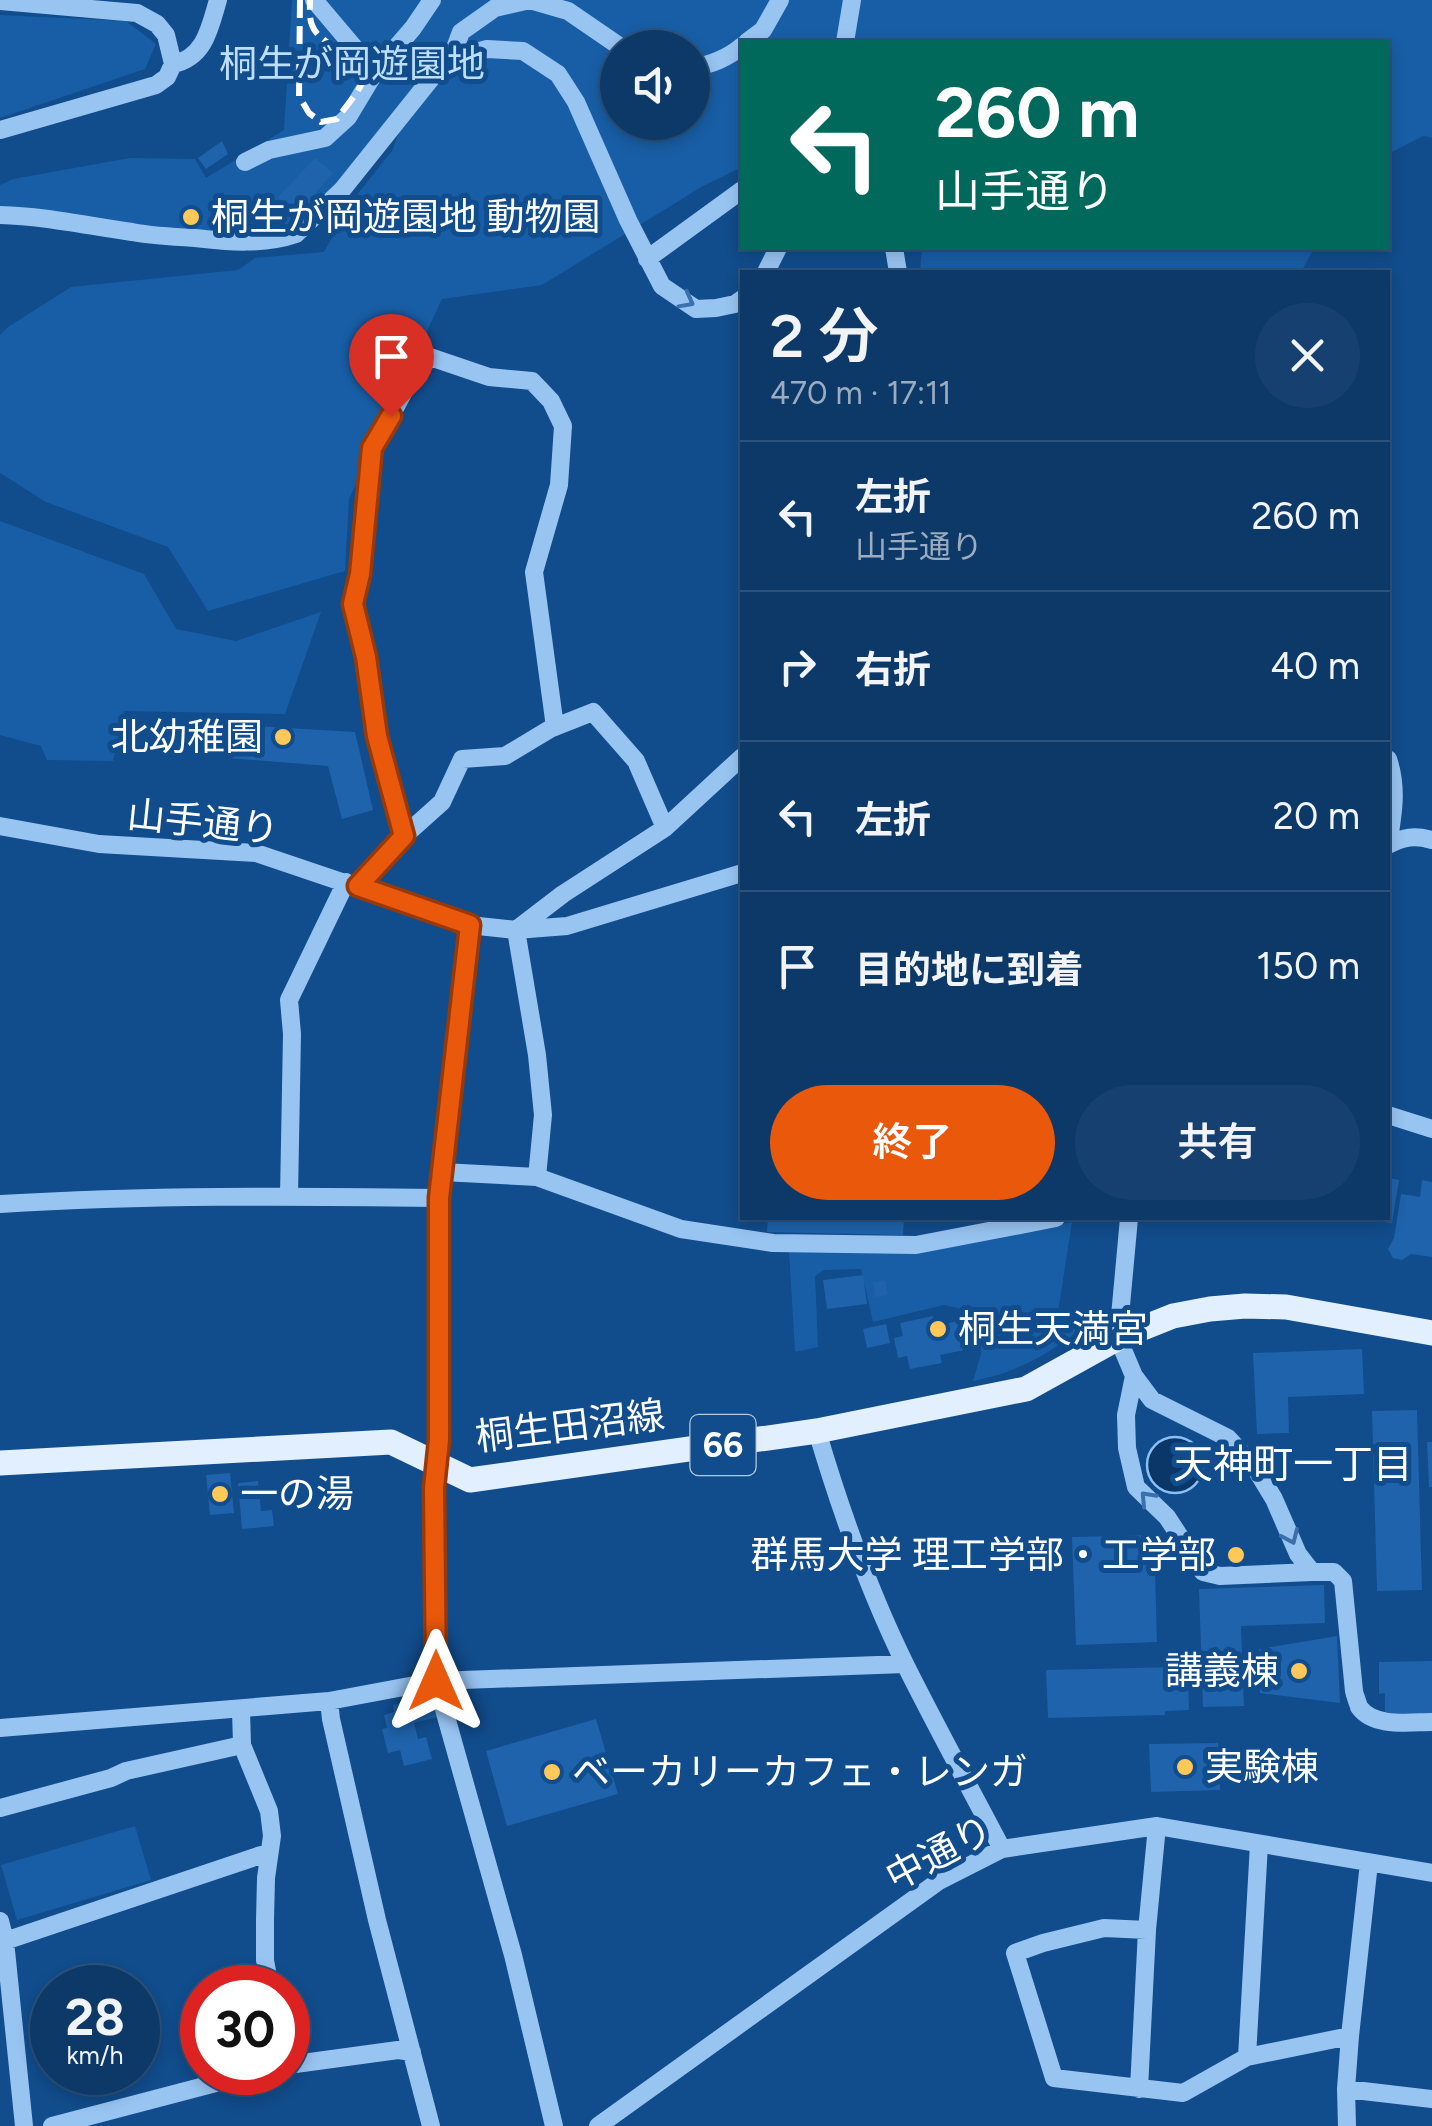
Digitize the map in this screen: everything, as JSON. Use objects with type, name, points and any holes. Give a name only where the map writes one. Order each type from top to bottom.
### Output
[{"type":"main road","name":"桐生田沼線","points":[[0,1464],[391,1442],[470,1480],[817,1431],[1026,1389],[1118,1338],[1173,1316],[1246,1306],[1286,1307],[1432,1332]]},
{"type":"street","points":[[173,64],[190,60],[202,46],[218,0]]},
{"type":"street","points":[[245,162],[269,150],[325,138],[348,117],[375,72],[432,0]]},
{"type":"street","points":[[452,60],[461,32],[495,8],[530,0],[568,10],[600,33]]},
{"type":"street","points":[[750,40],[763,30],[780,0]]},
{"type":"street","points":[[845,40],[852,0]]},
{"type":"street","points":[[0,1],[136,14],[157,24],[166,35],[173,64],[167,77],[156,86],[0,130]]},
{"type":"street","points":[[326,5],[375,72]]},
{"type":"street","points":[[0,215],[211,240],[256,242],[296,234],[342,190],[438,70],[452,60],[486,49],[523,51],[558,74],[576,102],[662,286],[696,309],[740,300]]},
{"type":"street","points":[[710,63],[740,49]]},
{"type":"street","points":[[648,259],[740,191]]},
{"type":"street","points":[[404,836],[377,736],[366,657],[353,604],[360,574],[372,448],[409,382],[430,357],[489,377],[532,381],[552,401],[563,426],[559,485],[534,572],[555,727]]},
{"type":"street","points":[[289,1196],[289,1000],[352,884],[442,802],[462,759],[505,756],[555,727],[593,712],[636,761],[665,828]]},
{"type":"street","points":[[537,1177],[543,1114],[516,930],[562,894],[665,828],[740,759]]},
{"type":"street","points":[[1390,766],[1395,803],[1390,833]]},
{"type":"street","name":"山手通り","points":[[0,826],[99,844],[256,853],[470,925],[516,930],[568,926],[740,874]]},
{"type":"street","points":[[1390,844],[1403,837],[1432,840]]},
{"type":"street","points":[[470,925],[439,1198],[438,1465],[434,1488],[436,1681],[513,1955],[554,2126]]},
{"type":"street","points":[[1390,1116],[1432,1129]]},
{"type":"street","points":[[442,1172],[537,1177],[682,1229],[773,1243],[916,1245],[1046,1220]]},
{"type":"street","points":[[0,1204],[111,1197],[439,1198]]},
{"type":"street","points":[[1130,1220],[1118,1338],[1134,1376],[1152,1400],[1228,1438],[1254,1466],[1298,1554],[1312,1572]]},
{"type":"street","points":[[1134,1376],[1126,1414],[1127,1448],[1136,1486],[1166,1517],[1203,1572],[1220,1576],[1334,1572],[1343,1581],[1359,1707],[1371,1718],[1432,1722]]},
{"type":"street","points":[[817,1431],[859,1558],[905,1664],[1002,1848]]},
{"type":"street","points":[[0,1728],[329,1702],[436,1681],[905,1664]]},
{"type":"street","points":[[329,1702],[376,1920],[432,2126]]},
{"type":"street","points":[[241,1710],[242,1745],[269,1811],[272,1836],[266,1878],[266,1965]]},
{"type":"street","points":[[0,1808],[126,1771],[242,1745]]},
{"type":"street","points":[[1139,2089],[1157,1826]]},
{"type":"street","name":"中通り","points":[[601,2125],[938,1881],[1002,1848],[1157,1826],[1432,1872]]},
{"type":"street","points":[[1247,2057],[1260,1844]]},
{"type":"street","points":[[4,1941],[261,1855],[270,1856]]},
{"type":"street","points":[[1347,2126],[1350,2036],[1369,1864]]},
{"type":"street","points":[[0,1922],[9,2063],[24,2126]]},
{"type":"street","points":[[1148,1930],[1104,1928],[1015,1953],[1054,2078],[1184,2093],[1247,2057],[1350,2036]]},
{"type":"street","points":[[310,2062],[398,2050],[412,2052]]},
{"type":"street","points":[[1346,2089],[1432,2099]]},
{"type":"street","points":[[52,2126],[180,2092]]},
{"type":"green space","name":"桐生が岡遊園地","points":[[292,0],[1432,0],[1432,138],[1423,136],[1390,153],[1390,40],[740,40],[740,168],[703,186],[542,285],[442,299],[349,499],[345,571],[208,611],[168,547],[46,502],[0,473],[0,335],[71,287],[238,270],[255,258],[324,252],[337,229],[335,222],[392,151],[417,85],[350,170],[287,231],[220,236],[0,207],[0,185],[13,179],[130,158],[195,159],[206,178],[284,130]]},
{"type":"green space","points":[[0,15],[126,21],[156,44],[145,69],[0,118]]},
{"type":"green space","points":[[922,250],[1313,250],[1302,270],[920,270]]},
{"type":"green space","points":[[0,521],[144,574],[176,629],[236,641],[321,612],[285,714],[124,711],[113,761],[47,760],[41,746],[0,735]]},
{"type":"green space","points":[[1072,1222],[1058,1312],[1105,1311],[1028,1363],[973,1381],[981,1354],[980,1327],[970,1311],[944,1305],[873,1322],[861,1269],[824,1270],[815,1276],[818,1347],[795,1352],[789,1250],[918,1252]]},
{"type":"green space","points":[[135,1826],[151,1880],[17,1920],[1,1865]]},
{"type":"shaded area","points":[[1175,1437],[1195,1445],[1203,1465],[1195,1485],[1175,1493],[1155,1485],[1147,1465],[1155,1445]]},
{"type":"building","points":[[222,141],[228,154],[206,169],[198,158]]},
{"type":"building","points":[[315,158],[333,173],[297,215],[278,197]]},
{"type":"building","points":[[223,724],[355,732],[373,810],[342,819],[328,766],[228,758]]},
{"type":"building","points":[[1390,1178],[1399,1180],[1392,1223],[1370,1220],[1390,1220]]},
{"type":"building","points":[[1422,1180],[1432,1182],[1432,1257],[1411,1254],[1402,1260],[1393,1258],[1388,1249],[1394,1238],[1401,1194],[1420,1197]]},
{"type":"building","points":[[768,1220],[904,1220],[903,1235],[767,1232]]},
{"type":"building","points":[[863,1275],[867,1304],[827,1309],[823,1280]]},
{"type":"building","points":[[885,1280],[888,1295],[875,1297],[873,1282]]},
{"type":"building","points":[[933,1316],[935,1326],[967,1319],[974,1348],[940,1355],[942,1363],[910,1369],[907,1356],[898,1358],[894,1338],[903,1336],[900,1323]]},
{"type":"building","points":[[886,1324],[890,1343],[867,1348],[863,1329]]},
{"type":"building","points":[[1362,1349],[1364,1394],[1288,1397],[1289,1433],[1257,1434],[1253,1353]]},
{"type":"building","points":[[1417,1410],[1422,1590],[1377,1591],[1372,1411]]},
{"type":"building","points":[[1427,1442],[1432,1442],[1432,1487],[1429,1487]]},
{"type":"building","name":"一の湯","points":[[230,1473],[234,1513],[210,1515],[206,1475]]},
{"type":"building","points":[[258,1481],[261,1511],[272,1510],[274,1526],[242,1529],[238,1483]]},
{"type":"building","points":[[1154,1535],[1157,1642],[1076,1645],[1072,1537]]},
{"type":"building","points":[[1324,1585],[1325,1623],[1241,1626],[1244,1706],[1203,1707],[1199,1589]]},
{"type":"building","name":"講義棟","points":[[1337,1636],[1340,1703],[1260,1693],[1259,1649]]},
{"type":"building","points":[[1432,1661],[1432,1717],[1385,1717],[1385,1693],[1379,1694],[1379,1662]]},
{"type":"building","points":[[1176,1667],[1177,1681],[1188,1681],[1189,1710],[1165,1711],[1165,1715],[1048,1718],[1046,1670]]},
{"type":"building","points":[[432,1694],[438,1717],[414,1723],[418,1739],[426,1737],[432,1759],[404,1766],[400,1750],[388,1753],[382,1729],[387,1728],[384,1715],[394,1712],[393,1705]]},
{"type":"building","name":"ベーカリーカフェ・レンガ","points":[[596,1719],[618,1794],[507,1826],[486,1751]]},
{"type":"building","name":"実験棟","points":[[1218,1743],[1220,1790],[1151,1792],[1149,1744]]},
{"type":"railway","points":[[300,0],[299,96],[309,113],[321,122],[337,119],[359,89],[362,76],[351,60],[316,33],[310,19],[310,0]]},
{"type":"place","name":"桐生が岡遊園地 動物園","points":[[191,217]]},
{"type":"place","name":"北幼稚園","points":[[283,737]]},
{"type":"place","name":"桐生天満宮","points":[[938,1329]]},
{"type":"place","name":"一の湯","points":[[220,1494]]},
{"type":"place","name":"群馬大学 理工学部・工学部","points":[[1236,1555]]},
{"type":"place","name":"講義棟","points":[[1299,1671]]},
{"type":"place","name":"実験棟","points":[[1185,1767]]},
{"type":"place","name":"ベーカリーカフェ・レンガ","points":[[552,1772]]},
{"type":"district","name":"天神町一丁目","points":[[1293,1464]]},
{"type":"route","points":[[391,416],[372,448],[360,574],[353,604],[366,657],[377,736],[404,836],[358,886],[470,925],[439,1198],[439,1440],[434,1488],[436,1681]]}]
